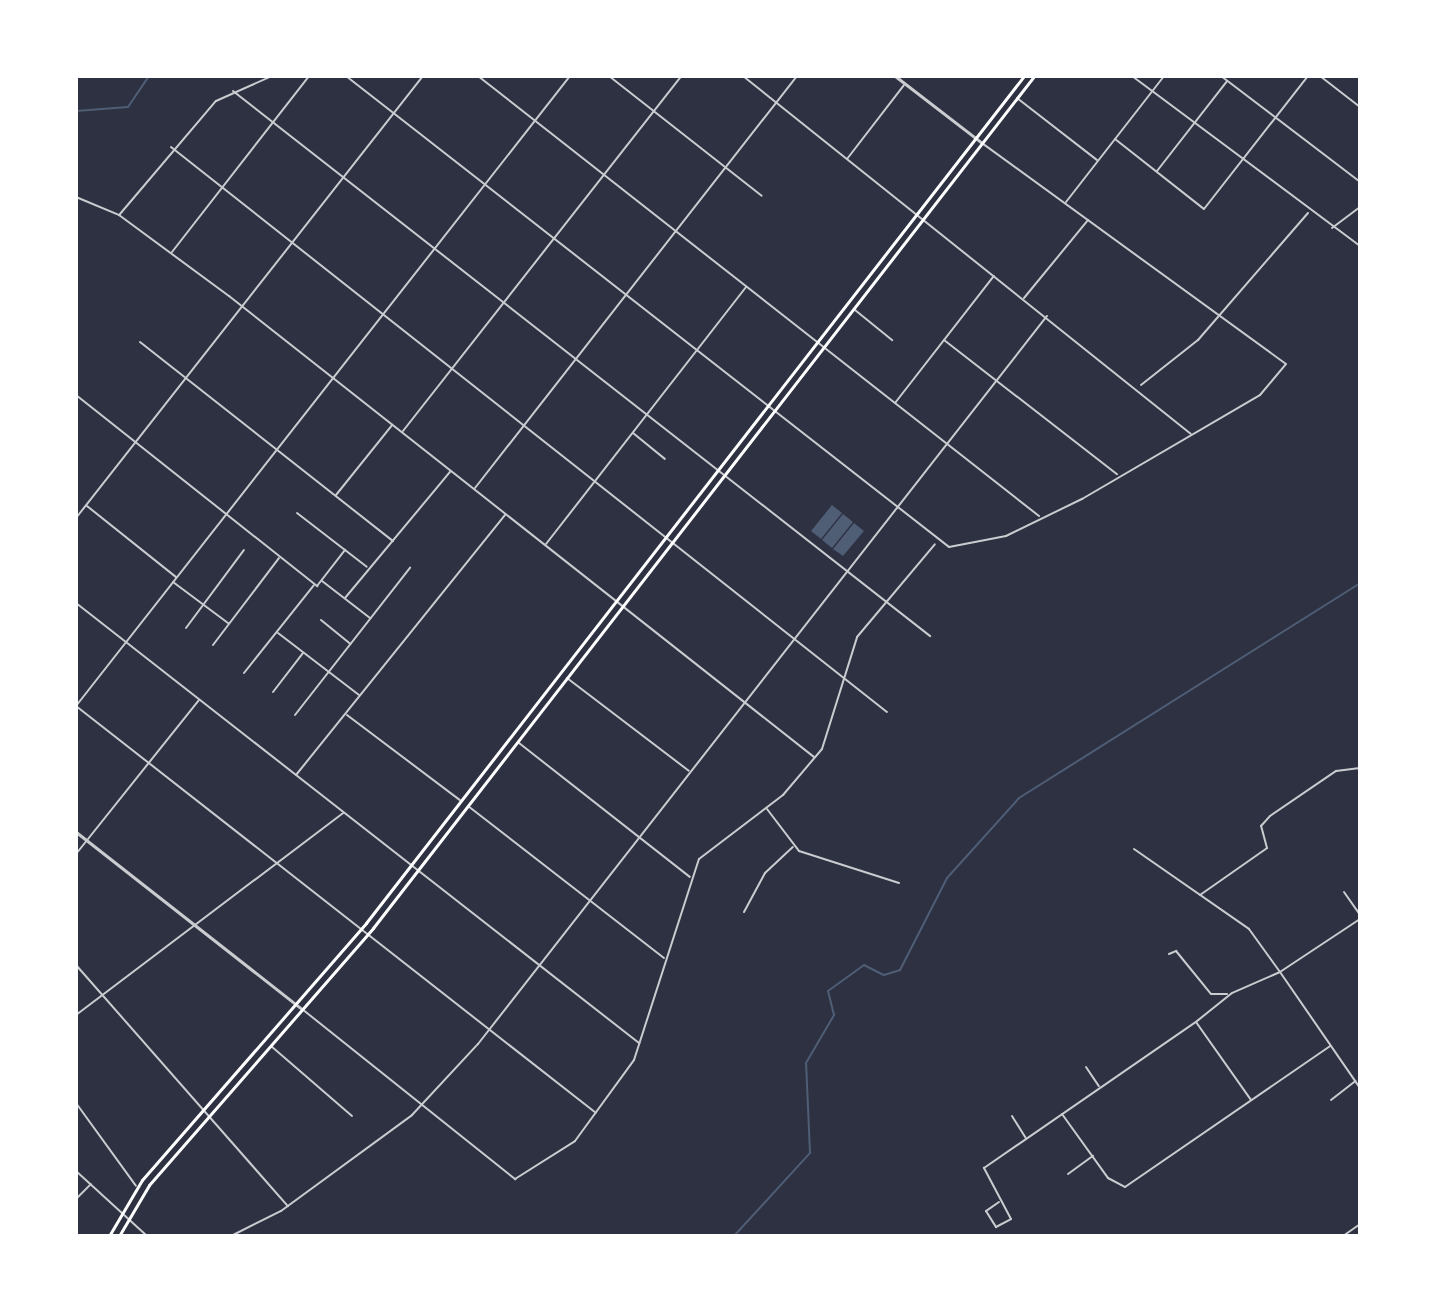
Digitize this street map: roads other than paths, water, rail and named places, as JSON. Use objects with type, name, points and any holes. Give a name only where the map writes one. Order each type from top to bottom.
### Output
[{"type":"main road","points":[[109,1236],[137,1187],[361,929],[1024,76]]},
{"type":"main road","points":[[119,1236],[128,1218],[210,1114],[368,934],[1034,76]]},
{"type":"street","points":[[119,215],[171,147],[233,91],[272,76]]},
{"type":"street","points":[[171,253],[309,76]]},
{"type":"street","points":[[346,76],[896,508],[936,543]]},
{"type":"street","points":[[76,518],[423,76]]},
{"type":"street","points":[[478,76],[1040,517]]},
{"type":"street","points":[[570,76],[76,706],[597,1114]]},
{"type":"street","points":[[609,76],[762,196]]},
{"type":"street","points":[[402,432],[681,76]]},
{"type":"street","points":[[743,76],[1139,387],[1192,435]]},
{"type":"street","points":[[474,489],[797,76]]},
{"type":"street","points":[[76,832],[424,1103],[515,1179],[575,1141],[597,1114],[639,1043],[691,878],[701,856],[766,807],[815,758],[830,735],[845,673],[882,600],[936,543],[1003,537],[1192,435],[1266,391],[1286,364],[1222,313],[975,138],[896,76]]},
{"type":"street","points":[[1132,76],[1331,229],[1360,246]]},
{"type":"street","points":[[1066,203],[1164,76]]},
{"type":"street","points":[[1221,76],[1360,182]]},
{"type":"street","points":[[1115,139],[1204,209],[1308,76]]},
{"type":"street","points":[[1320,76],[1360,107]]},
{"type":"street","points":[[1157,172],[1227,81]]},
{"type":"street","points":[[847,159],[905,84]]},
{"type":"street","points":[[233,91],[930,636]]},
{"type":"street","points":[[1017,98],[1098,161]]},
{"type":"street","points":[[171,147],[845,673],[887,712]]},
{"type":"street","points":[[76,197],[119,215],[242,306],[815,758]]},
{"type":"street","points":[[1331,229],[1360,207]]},
{"type":"street","points":[[1139,387],[1222,313],[1309,212]]},
{"type":"street","points":[[1024,298],[1088,219]]},
{"type":"street","points":[[894,404],[995,275]]},
{"type":"street","points":[[545,545],[747,286]]},
{"type":"street","points":[[854,308],[892,340]]},
{"type":"street","points":[[231,1236],[289,1207],[424,1103],[491,1029],[1047,316]]},
{"type":"street","points":[[944,340],[1119,475]]},
{"type":"street","points":[[140,342],[393,541]]},
{"type":"street","points":[[76,395],[316,585]]},
{"type":"street","points":[[335,496],[393,425]]},
{"type":"street","points":[[633,433],[665,459]]},
{"type":"street","points":[[345,598],[451,471]]},
{"type":"street","points":[[86,505],[176,578]]},
{"type":"street","points":[[297,513],[368,568]]},
{"type":"street","points":[[296,775],[505,514]]},
{"type":"street","points":[[186,628],[244,550]]},
{"type":"street","points":[[244,673],[345,550]]},
{"type":"street","points":[[213,645],[280,557]]},
{"type":"street","points":[[295,715],[410,568]]},
{"type":"street","points":[[322,581],[371,618]]},
{"type":"street","points":[[173,582],[229,624]]},
{"type":"street","points":[[76,603],[639,1043]]},
{"type":"street","points":[[321,620],[351,644]]},
{"type":"street","points":[[277,632],[360,696]]},
{"type":"street","points":[[273,692],[304,652]]},
{"type":"street","points":[[567,678],[690,772]]},
{"type":"street","points":[[76,854],[199,700]]},
{"type":"street","points":[[345,714],[461,801]]},
{"type":"street","points":[[518,742],[691,878]]},
{"type":"street","points":[[1199,896],[1267,848],[1261,828],[1270,816],[1336,771],[1360,768]]},
{"type":"street","points":[[468,806],[665,959]]},
{"type":"street","points":[[766,807],[794,847],[899,883]]},
{"type":"street","points":[[76,1015],[344,813]]},
{"type":"street","points":[[744,912],[765,873],[794,847]]},
{"type":"street","points":[[1134,849],[1249,929],[1360,1088]]},
{"type":"street","points":[[999,1202],[986,1211],[996,1227],[1011,1219],[999,1202],[984,1168],[1196,1022],[1232,993],[1280,972],[1360,917],[1344,892]]},
{"type":"street","points":[[1169,954],[1176,951],[1211,994],[1232,993]]},
{"type":"street","points":[[76,965],[205,1107],[289,1207]]},
{"type":"street","points":[[1196,1022],[1251,1100]]},
{"type":"street","points":[[270,1046],[352,1116]]},
{"type":"street","points":[[1061,1113],[1117,1187],[1125,1187],[1330,1046]]},
{"type":"street","points":[[1086,1067],[1099,1087]]},
{"type":"street","points":[[1331,1100],[1355,1081]]},
{"type":"street","points":[[76,1103],[137,1187]]},
{"type":"street","points":[[1012,1116],[1026,1138]]},
{"type":"street","points":[[1068,1174],[1093,1156]]},
{"type":"street","points":[[76,1171],[123,1209],[147,1236]]},
{"type":"street","points":[[76,1199],[91,1183]]},
{"type":"street","points":[[1343,1236],[1360,1224]]},
{"type":"water","points":[[832,505],[842,513],[821,539],[811,531]]},
{"type":"water","points":[[843,514],[853,522],[832,548],[822,540]]},
{"type":"water","points":[[854,523],[864,531],[843,556],[833,549]]},
{"type":"waterway","points":[[76,111],[128,107],[149,76]]},
{"type":"waterway","points":[[734,1236],[810,1153],[806,1063],[834,1015],[828,991],[864,965],[884,975],[900,970],[947,878],[1019,798],[1360,583]]}]
